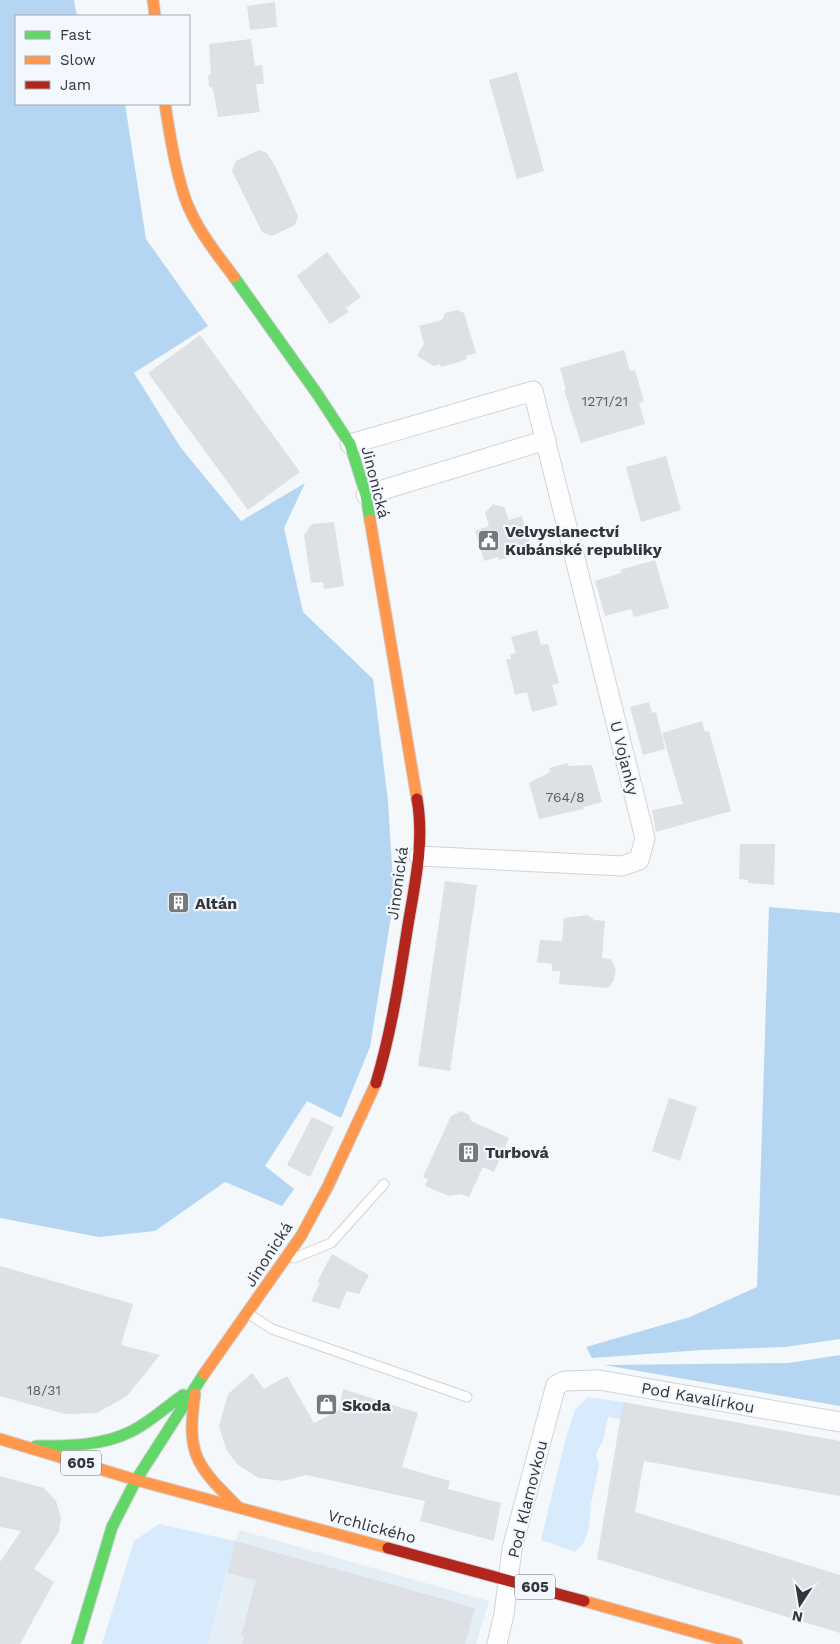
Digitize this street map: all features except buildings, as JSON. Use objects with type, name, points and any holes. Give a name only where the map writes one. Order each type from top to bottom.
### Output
[{"type":"street","points":[[153,0],[155,15]]},
{"type":"street","name":"Jinonická","points":[[77,1644],[112,1527],[136,1480],[196,1385],[285,1262],[328,1186],[374,1090],[385,1053],[396,998],[419,856],[421,822],[366,495],[350,444],[318,395],[205,237],[186,200],[175,162],[165,105]]},
{"type":"street","name":"U Vojanky","points":[[350,444],[533,391],[645,838],[639,860],[622,866],[419,856]]},
{"type":"street","points":[[366,495],[546,440]]},
{"type":"street","name":"Pod Kavalírkou","points":[[556,1385],[566,1381],[599,1380],[840,1422]]},
{"type":"street","points":[[26,1446],[70,1446],[120,1436],[133,1430],[196,1385]]},
{"type":"street","points":[[196,1385],[189,1427],[196,1464],[238,1507]]},
{"type":"street","name":"Pod Klamovkou","points":[[497,1644],[504,1614],[512,1549],[556,1385]]},
{"type":"street","name":"Vrchlického","points":[[0,1439],[136,1480],[509,1580],[737,1644]]},
{"type":"lane","points":[[285,1262],[331,1243],[384,1184]]},
{"type":"lane","points":[[248,1314],[272,1329],[467,1397]]},
{"type":"shaded area","points":[[0,0],[74,0],[77,15],[15,15],[15,105],[125,105],[146,239],[208,326],[134,373],[181,448],[241,521],[305,483],[284,528],[303,612],[373,679],[388,801],[394,898],[370,1047],[341,1118],[307,1101],[265,1166],[294,1189],[282,1206],[225,1182],[155,1231],[99,1237],[0,1218]]},
{"type":"shaded area","points":[[769,907],[840,913],[840,1339],[785,1347],[702,1350],[592,1358],[586,1347],[690,1317],[757,1287]]},
{"type":"shaded area","points":[[840,1355],[840,1406],[604,1365],[788,1363]]},
{"type":"shaded area","points":[[588,1397],[623,1402],[621,1419],[608,1417],[603,1441],[596,1453],[599,1466],[591,1503],[589,1528],[584,1542],[575,1552],[541,1540],[566,1437],[575,1410]]},
{"type":"shaded area","points":[[159,1524],[235,1541],[208,1644],[102,1644],[134,1541]]},
{"type":"shaded area","points":[[239,1530],[489,1601],[476,1644],[208,1644]]},
{"type":"traffic: fast","points":[[234,277],[318,395],[350,444],[366,495],[370,520]]},
{"type":"traffic: fast","points":[[77,1644],[112,1527],[136,1480],[204,1374]]},
{"type":"traffic: fast","points":[[36,1446],[85,1444],[121,1436],[145,1423],[183,1395]]},
{"type":"traffic: slow","points":[[153,0],[155,15]]},
{"type":"traffic: slow","points":[[165,105],[181,187],[189,209],[207,239],[234,277]]},
{"type":"traffic: slow","points":[[370,520],[417,799]]},
{"type":"traffic: slow","points":[[204,1374],[301,1236],[328,1186],[376,1083]]},
{"type":"traffic: slow","points":[[195,1394],[192,1431],[197,1458],[212,1480],[238,1507]]},
{"type":"traffic: slow","points":[[0,1439],[136,1480],[388,1548]]},
{"type":"traffic: slow","points":[[584,1601],[737,1644]]},
{"type":"traffic: jam","points":[[376,1083],[394,1007],[415,882],[420,832],[417,799]]},
{"type":"traffic: jam","points":[[388,1548],[584,1601]]},
{"type":"place","name":"Velvyslanectví Kubánské republiky","points":[[489,540]]},
{"type":"place","name":"Altán","points":[[179,903]]},
{"type":"place","name":"Turbová","points":[[469,1152]]},
{"type":"place","name":"Skoda","points":[[326,1405]]}]
